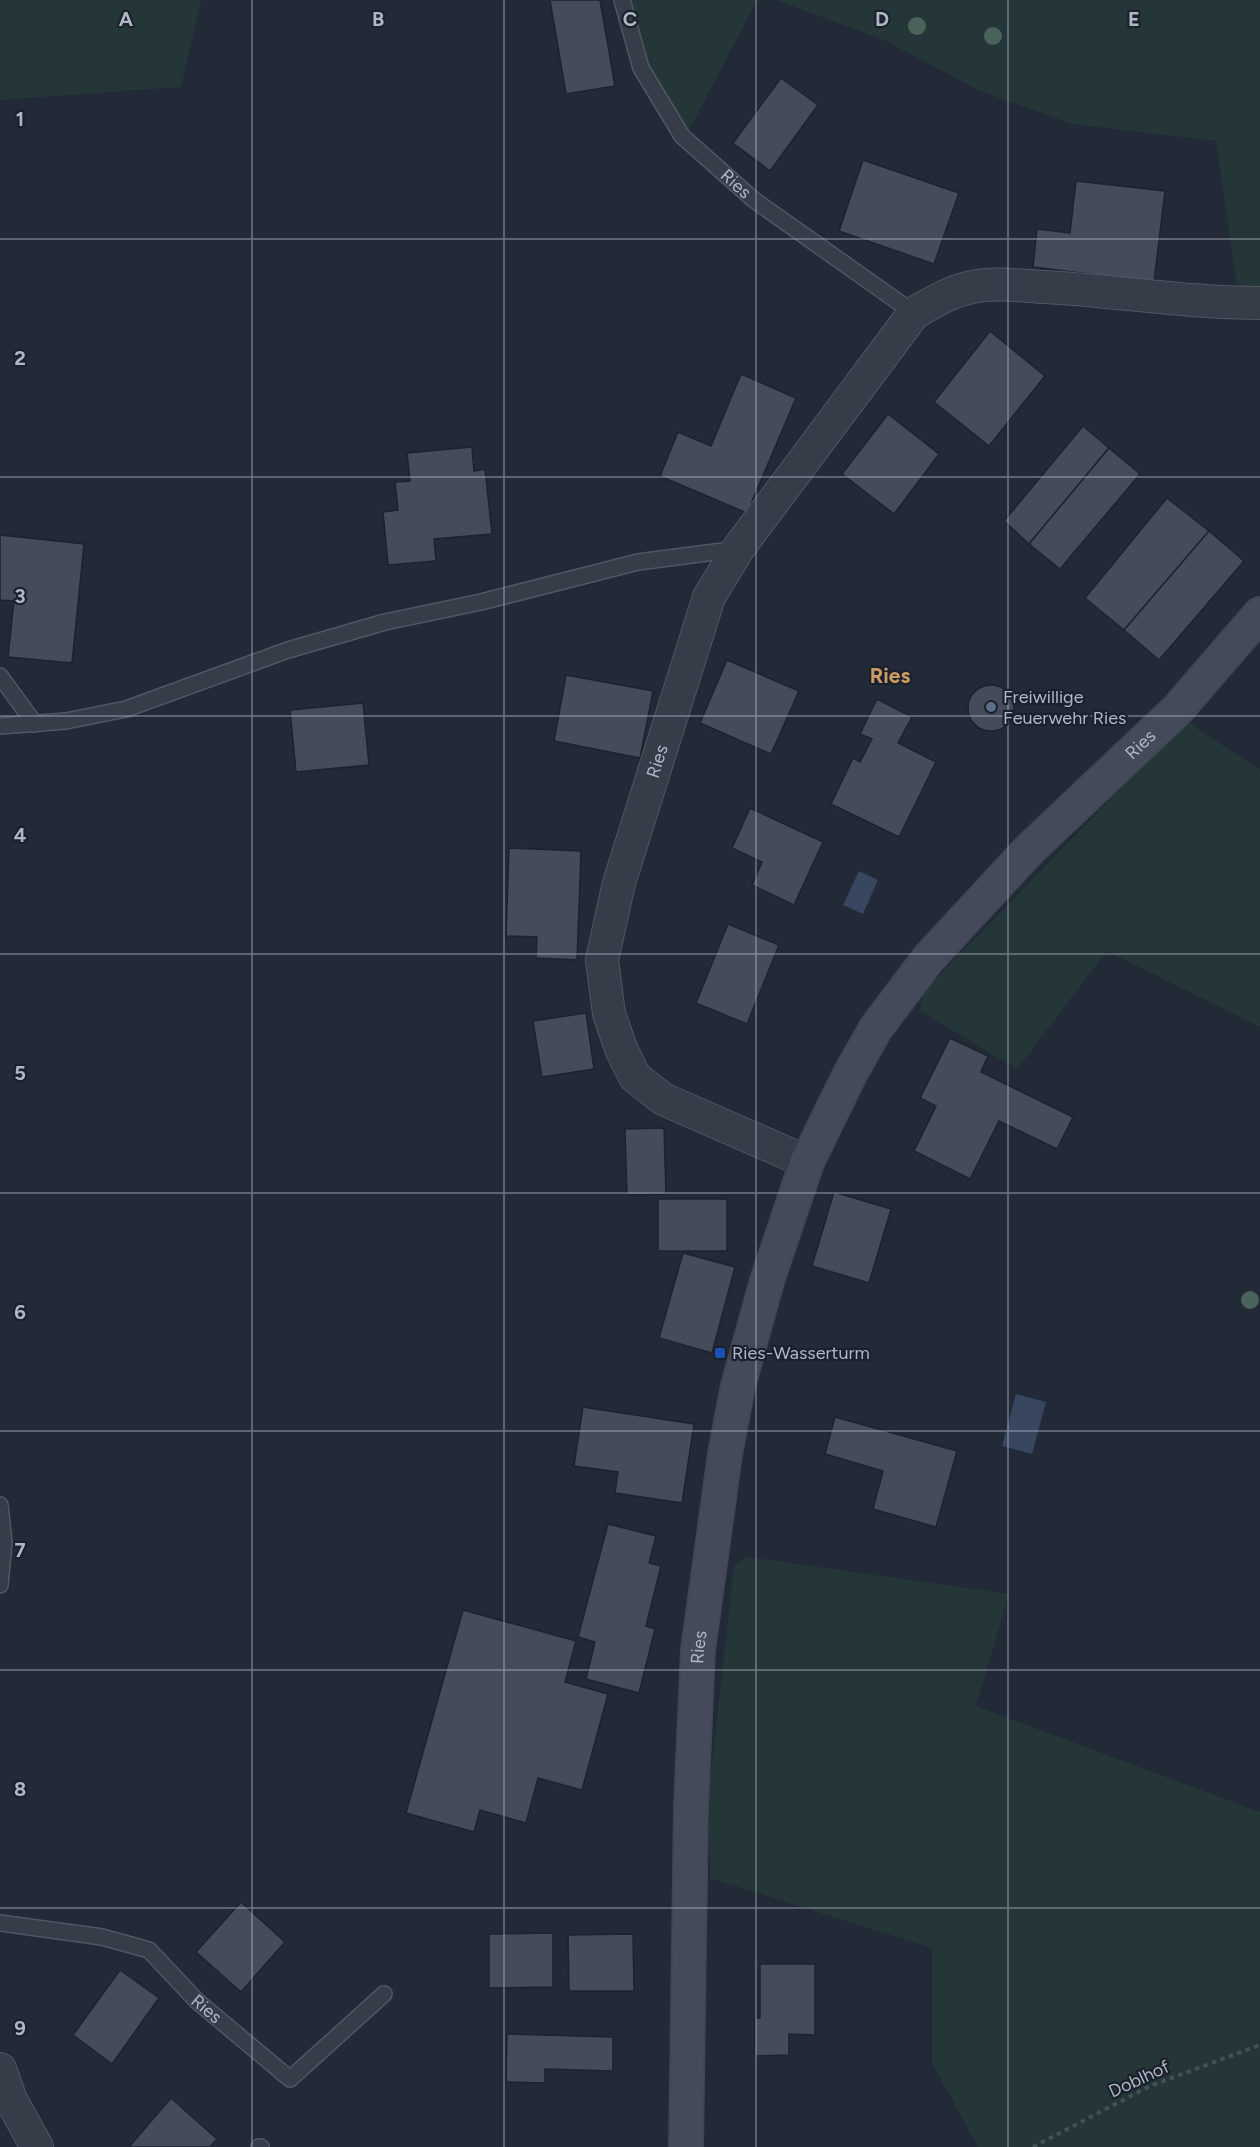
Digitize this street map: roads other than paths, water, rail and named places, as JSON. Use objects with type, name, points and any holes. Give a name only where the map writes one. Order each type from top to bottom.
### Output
[{"type":"street","name":"Ries","points":[[807,1162],[663,1099],[635,1077],[609,1014],[602,960],[618,883],[709,597],[738,549],[914,313],[940,298],[973,286],[1103,290],[1220,303],[1260,303]]},
{"type":"street","name":"Ries","points":[[686,2147],[691,1807],[698,1650],[724,1465],[738,1386],[767,1281],[807,1162],[837,1098],[871,1037],[928,959],[1028,851],[1178,709],[1260,614]]},
{"type":"street","points":[[0,2068],[11,2100],[37,2147]]},
{"type":"lane","name":"Ries","points":[[622,0],[641,68],[682,136],[754,200],[914,313]]},
{"type":"lane","points":[[0,726],[66,722],[126,708],[288,650],[385,622],[481,602],[638,562],[738,549]]},
{"type":"lane","points":[[0,676],[35,724]]},
{"type":"lane","points":[[0,1505],[4,1542],[0,1585]]},
{"type":"lane","name":"Ries","points":[[0,1923],[102,1937],[149,1950],[196,2001],[290,2079],[384,1994]]},
{"type":"water","points":[[859,871],[878,880],[863,914],[843,905]]},
{"type":"water","points":[[1016,1394],[1046,1402],[1032,1454],[1002,1446]]},
{"type":"place","name":"Freiwillige Feuerwehr Ries","points":[[991,707]]},
{"type":"place","name":"Ries-Wasserturm","points":[[720,1353]]},
{"type":"district","name":"Ries","points":[[890,676]]}]
